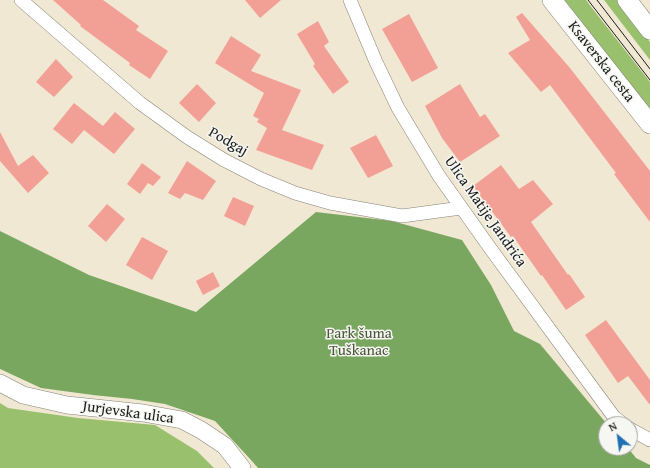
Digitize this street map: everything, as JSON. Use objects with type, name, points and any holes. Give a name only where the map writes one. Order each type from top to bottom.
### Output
[{"type":"main road","name":"Ksaverska cesta","points":[[552,0],[650,124]]},
{"type":"main road","points":[[627,0],[650,30]]},
{"type":"street","name":"Podgaj","points":[[21,0],[140,103],[187,137],[224,160],[261,179],[296,193],[330,203],[402,216],[461,208]]},
{"type":"street","name":"Ulica Matije Jandrića","points":[[350,0],[376,62],[398,108],[439,176],[613,416]]},
{"type":"street","name":"Jurjevska ulica","points":[[0,383],[23,395],[67,405],[143,412],[182,420],[201,430],[225,446],[242,468]]},
{"type":"street","points":[[638,434],[650,440]]},
{"type":"green space","points":[[564,0],[586,0],[650,82],[650,110]]},
{"type":"green space","points":[[604,0],[617,0],[650,42],[650,60]]},
{"type":"green space","name":"Park šuma Tuškanac","points":[[316,212],[392,221],[462,240],[491,285],[514,331],[540,344],[600,416],[598,416],[598,456],[634,456],[650,465],[650,468],[258,468],[215,421],[165,404],[41,388],[0,369],[0,231],[89,275],[196,312]]},
{"type":"green space","points":[[0,403],[8,408],[78,418],[155,425],[197,451],[214,468],[0,468]]},
{"type":"building","points":[[53,0],[103,0],[139,26],[136,30],[168,51],[150,79],[129,65],[130,63],[80,26],[81,25]]},
{"type":"building","points":[[245,0],[281,0],[260,18]]},
{"type":"building","points":[[522,13],[570,68],[650,171],[650,222],[614,174],[616,173],[550,85],[541,92],[508,53],[530,40],[516,17]]},
{"type":"building","points":[[409,14],[438,68],[412,82],[382,29]]},
{"type":"building","points":[[318,21],[329,42],[324,46],[349,82],[333,94],[313,66],[315,64],[297,34]]},
{"type":"building","points":[[231,36],[261,55],[251,71],[301,90],[282,130],[324,145],[312,170],[256,150],[267,128],[257,122],[259,119],[253,116],[264,93],[215,63]]},
{"type":"building","points":[[56,59],[73,77],[54,97],[36,82]]},
{"type":"building","points":[[197,84],[216,103],[199,122],[179,103]]},
{"type":"building","points":[[460,84],[480,117],[485,114],[500,136],[460,162],[442,138],[425,106]]},
{"type":"building","points":[[74,103],[103,126],[115,112],[135,129],[114,154],[84,130],[72,144],[53,129]]},
{"type":"building","points":[[0,132],[18,166],[33,155],[49,173],[28,193],[0,161]]},
{"type":"building","points":[[376,135],[393,166],[368,178],[350,148]]},
{"type":"building","points":[[187,161],[216,181],[203,200],[185,193],[180,199],[168,193]]},
{"type":"building","points":[[142,163],[161,177],[153,186],[148,183],[140,194],[127,184]]},
{"type":"building","points":[[501,165],[519,189],[533,180],[553,204],[531,222],[585,297],[566,310],[513,236],[511,237],[473,186]]},
{"type":"building","points":[[233,197],[254,206],[245,226],[224,216]]},
{"type":"building","points":[[107,204],[125,219],[106,242],[88,226]]},
{"type":"building","points":[[142,237],[168,251],[152,280],[126,265]]},
{"type":"building","points":[[213,272],[220,286],[203,295],[196,281]]},
{"type":"building","points":[[606,320],[650,380],[650,405],[628,376],[618,383],[585,335]]},
{"type":"tram line","points":[[588,0],[650,80]]},
{"type":"tram line","points":[[597,0],[650,69]]}]
